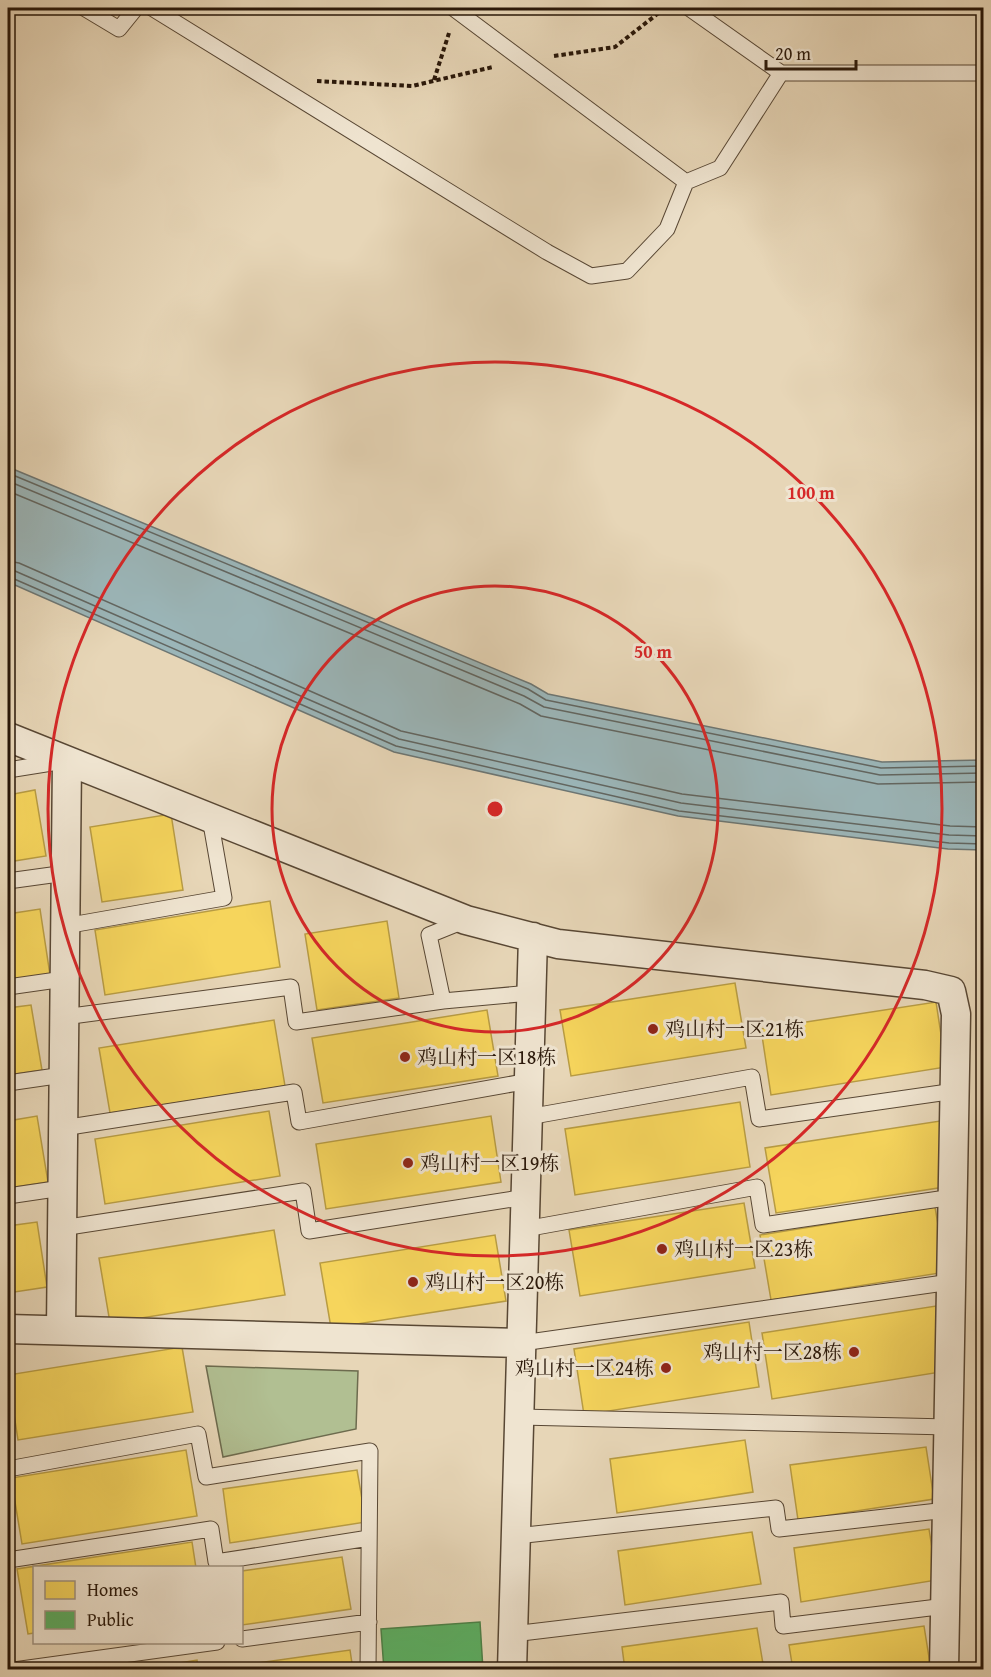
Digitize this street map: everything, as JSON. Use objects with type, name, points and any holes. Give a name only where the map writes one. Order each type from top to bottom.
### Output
[{"type":"street","points":[[8,737],[466,920],[558,944],[926,985],[951,991],[956,1014],[945,1670]]},
{"type":"street","points":[[61,1330],[67,761]]},
{"type":"street","points":[[512,1670],[533,937]]},
{"type":"street","points":[[8,1329],[522,1343]]},
{"type":"lane","points":[[84,8],[119,29],[136,8]]},
{"type":"lane","points":[[152,8],[547,252],[591,276],[627,271],[667,229],[686,182],[720,168],[781,73]]},
{"type":"lane","points":[[689,8],[781,73],[984,73]]},
{"type":"lane","points":[[455,9],[686,182]]},
{"type":"lane","points":[[8,770],[67,761]]},
{"type":"lane","points":[[65,926],[224,898],[210,818]]},
{"type":"lane","points":[[8,881],[66,873]]},
{"type":"lane","points":[[443,1001],[429,935],[466,920]]},
{"type":"lane","points":[[8,987],[64,978]]},
{"type":"lane","points":[[64,1017],[291,987],[296,1022],[443,1001],[531,993]]},
{"type":"lane","points":[[8,1083],[63,1075]]},
{"type":"lane","points":[[528,1117],[752,1077],[759,1119],[955,1091]]},
{"type":"lane","points":[[63,1128],[294,1092],[299,1122],[529,1081]]},
{"type":"lane","points":[[525,1229],[757,1187],[763,1225],[953,1197]]},
{"type":"lane","points":[[8,1196],[62,1188]]},
{"type":"lane","points":[[62,1228],[303,1191],[309,1231],[526,1197]]},
{"type":"lane","points":[[522,1343],[951,1282]]},
{"type":"lane","points":[[520,1417],[949,1426]]},
{"type":"lane","points":[[8,1469],[198,1434],[206,1477],[370,1451],[368,1670]]},
{"type":"lane","points":[[516,1536],[776,1508],[779,1528],[947,1510]]},
{"type":"lane","points":[[8,1560],[211,1529],[216,1562],[369,1538]]},
{"type":"lane","points":[[513,1634],[781,1602],[783,1626],[946,1606]]},
{"type":"lane","points":[[243,1639],[369,1622]]},
{"type":"lane","points":[[14,1670],[202,1644]]},
{"type":"path","points":[[316,81],[412,86],[523,60],[615,47],[665,8]]},
{"type":"path","points":[[434,81],[455,9]]},
{"type":"green space","points":[[206,1366],[358,1371],[356,1429],[223,1457]]},
{"type":"water","points":[[8,467],[531,684],[548,694],[882,762],[983,760],[983,850],[948,849],[678,816],[394,752],[8,582]]},
{"type":"building: Homes","points":[[35,790],[46,856],[8,862],[8,795]]},
{"type":"building: Homes","points":[[171,814],[183,890],[102,902],[90,827]]},
{"type":"building: Homes","points":[[270,901],[280,967],[105,995],[95,930]]},
{"type":"building: Homes","points":[[40,909],[50,975],[8,982],[8,914]]},
{"type":"building: Homes","points":[[387,921],[399,998],[317,1010],[305,934]]},
{"type":"building: Homes","name":"鸡山村一区21栋","points":[[735,983],[746,1048],[571,1076],[560,1010]]},
{"type":"building: Homes","points":[[936,1002],[946,1067],[771,1095],[761,1029]]},
{"type":"building: Homes","points":[[31,1005],[42,1070],[8,1075],[8,1008]]},
{"type":"building: Homes","name":"鸡山村一区18栋","points":[[487,1010],[498,1076],[323,1103],[312,1038]]},
{"type":"building: Homes","points":[[274,1020],[285,1086],[110,1113],[99,1048]]},
{"type":"building: Homes","points":[[740,1102],[750,1167],[575,1195],[565,1129]]},
{"type":"building: Homes","points":[[269,1111],[280,1176],[105,1204],[95,1139]]},
{"type":"building: Homes","points":[[37,1116],[48,1182],[8,1188],[8,1121]]},
{"type":"building: Homes","name":"鸡山村一区19栋","points":[[491,1116],[501,1182],[326,1209],[316,1144]]},
{"type":"building: Homes","points":[[940,1121],[951,1186],[776,1213],[765,1148]]},
{"type":"building: Homes","name":"鸡山村一区23栋","points":[[744,1203],[755,1268],[580,1296],[569,1230]]},
{"type":"building: Homes","points":[[935,1207],[946,1272],[771,1300],[760,1235]]},
{"type":"building: Homes","points":[[37,1222],[47,1287],[8,1293],[8,1226]]},
{"type":"building: Homes","points":[[274,1230],[285,1295],[110,1323],[99,1258]]},
{"type":"building: Homes","name":"鸡山村一区20栋","points":[[495,1235],[506,1301],[331,1328],[320,1263]]},
{"type":"building: Homes","name":"鸡山村一区28栋","points":[[936,1306],[947,1371],[772,1399],[762,1333]]},
{"type":"building: Homes","name":"鸡山村一区24栋","points":[[749,1322],[759,1387],[584,1415],[574,1349]]},
{"type":"building: Homes","points":[[182,1347],[193,1412],[18,1440],[8,1375]]},
{"type":"building: Homes","points":[[745,1440],[753,1492],[617,1513],[610,1459]]},
{"type":"building: Homes","points":[[926,1447],[934,1499],[798,1520],[790,1465]]},
{"type":"building: Homes","points":[[186,1450],[197,1516],[22,1544],[11,1478]]},
{"type":"building: Homes","points":[[357,1470],[366,1522],[230,1543],[223,1489]]},
{"type":"building: Homes","points":[[929,1529],[937,1580],[801,1602],[794,1548]]},
{"type":"building: Homes","points":[[752,1532],[761,1584],[625,1605],[618,1551]]},
{"type":"building: Homes","points":[[192,1542],[196,1566],[36,1566]]},
{"type":"building: Homes","points":[[342,1557],[351,1609],[243,1625],[243,1571]]},
{"type":"building: Homes","points":[[33,1567],[33,1633],[28,1634],[17,1569]]},
{"type":"building: Homes","points":[[924,1626],[931,1670],[793,1670],[789,1645]]},
{"type":"building: Homes","points":[[757,1628],[764,1670],[625,1670],[622,1647]]},
{"type":"building: Homes","points":[[350,1650],[353,1670],[215,1670],[215,1669]]},
{"type":"building: Homes","points":[[197,1660],[198,1670],[137,1670]]},
{"type":"building: Public","points":[[480,1622],[483,1670],[384,1670],[381,1629]]},
{"type":"place","name":"鸡山村一区21栋","points":[[653,1029]]},
{"type":"place","name":"鸡山村一区18栋","points":[[405,1057]]},
{"type":"place","name":"鸡山村一区19栋","points":[[408,1163]]},
{"type":"place","name":"鸡山村一区23栋","points":[[662,1249]]},
{"type":"place","name":"鸡山村一区20栋","points":[[413,1282]]},
{"type":"place","name":"鸡山村一区28栋","points":[[854,1352]]},
{"type":"place","name":"鸡山村一区24栋","points":[[666,1368]]}]
